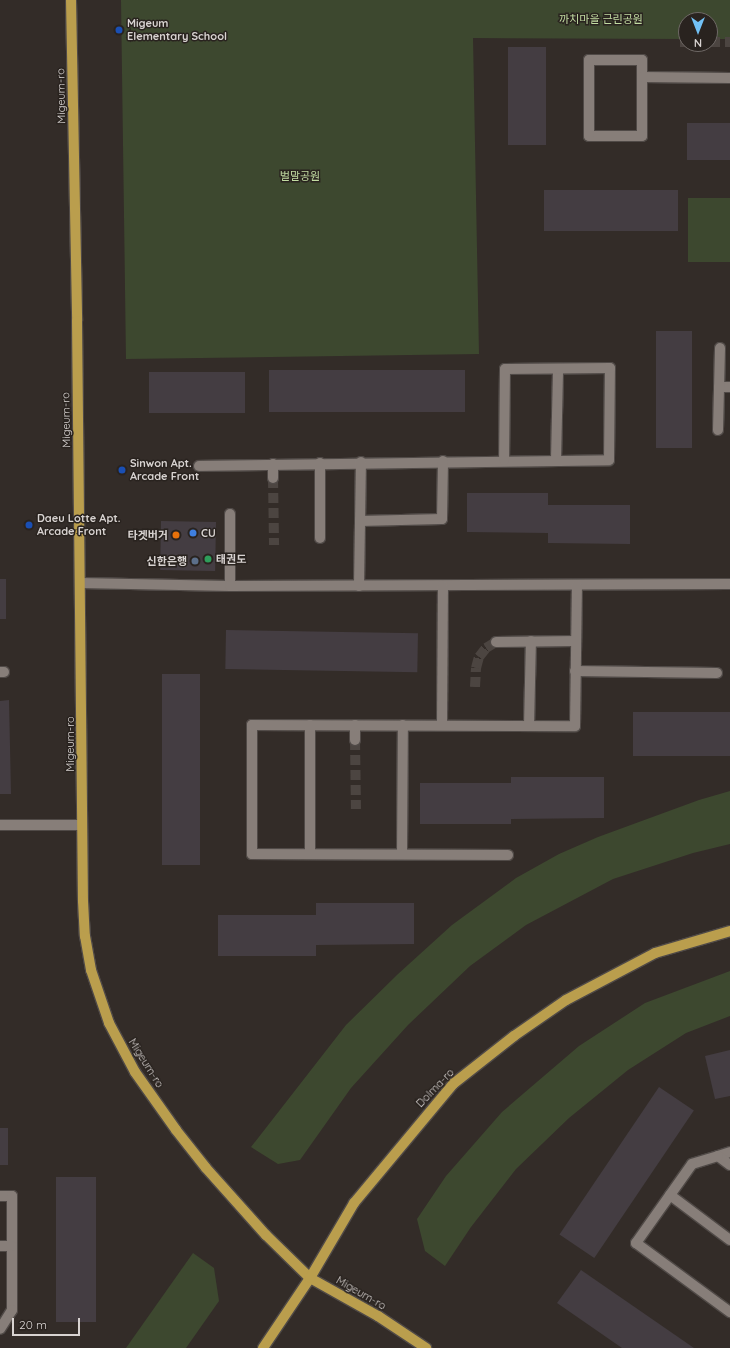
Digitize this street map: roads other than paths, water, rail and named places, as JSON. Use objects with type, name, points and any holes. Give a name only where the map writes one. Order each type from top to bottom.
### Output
[{"type":"main road","name":"Migeum-ro","points":[[71,0],[80,583],[83,901],[85,936],[91,970],[109,1023],[135,1072],[176,1130],[206,1168],[266,1234],[310,1278],[378,1316],[426,1348]]},
{"type":"main road","name":"Dolma-ro","points":[[263,1348],[310,1278],[354,1203],[453,1084],[514,1036],[566,1000],[655,953],[730,931]]},
{"type":"street","points":[[589,60],[642,60],[642,77],[642,136],[589,136],[589,60]]},
{"type":"street","points":[[642,77],[730,78]]},
{"type":"street","points":[[718,430],[720,348]]},
{"type":"street","points":[[199,466],[361,462],[609,460],[610,368],[505,369],[504,460]]},
{"type":"street","points":[[556,460],[558,369]]},
{"type":"street","points":[[719,387],[730,387]]},
{"type":"street","points":[[360,521],[442,519],[443,461]]},
{"type":"street","points":[[359,586],[361,462]]},
{"type":"street","points":[[273,464],[273,478]]},
{"type":"street","points":[[320,464],[320,538]]},
{"type":"street","points":[[230,514],[230,586]]},
{"type":"street","points":[[80,583],[230,586],[730,584]]},
{"type":"street","points":[[508,855],[252,854],[252,725],[575,726],[577,585]]},
{"type":"street","points":[[442,725],[443,586]]},
{"type":"street","points":[[529,726],[531,641]]},
{"type":"street","points":[[496,642],[576,641]]},
{"type":"street","points":[[575,671],[717,673]]},
{"type":"street","points":[[310,725],[310,854]]},
{"type":"street","points":[[355,725],[355,740]]},
{"type":"street","points":[[402,725],[402,854]]},
{"type":"street","points":[[0,825],[82,825]]},
{"type":"street","points":[[730,1152],[692,1164],[636,1243],[730,1312]]},
{"type":"street","points":[[718,1156],[730,1165]]},
{"type":"street","points":[[670,1195],[730,1240]]},
{"type":"street","points":[[0,1196],[12,1196],[12,1310],[0,1329]]},
{"type":"street","points":[[0,1246],[12,1246]]},
{"type":"tunnel","points":[[718,42],[730,42]]},
{"type":"tunnel","points":[[273,478],[274,545]]},
{"type":"tunnel","points":[[475,687],[476,668],[479,657],[486,648],[496,642]]},
{"type":"tunnel","points":[[355,740],[356,809]]},
{"type":"place","name":"Migeum Elementary School","points":[[119,30]]},
{"type":"place","name":"Sinwon Apt. Arcade Front","points":[[122,470]]},
{"type":"place","name":"Daeu Lotte Apt. Arcade Front","points":[[29,525]]},
{"type":"place","name":"CU","points":[[193,533]]},
{"type":"place","name":"타겟버거","points":[[176,535]]},
{"type":"place","name":"태권도","points":[[208,559]]},
{"type":"place","name":"신한은행","points":[[195,561]]},
{"type":"park label","name":"까치마을 근린공원","points":[[601,19]]},
{"type":"park label","name":"벌말공원","points":[[300,176]]}]
